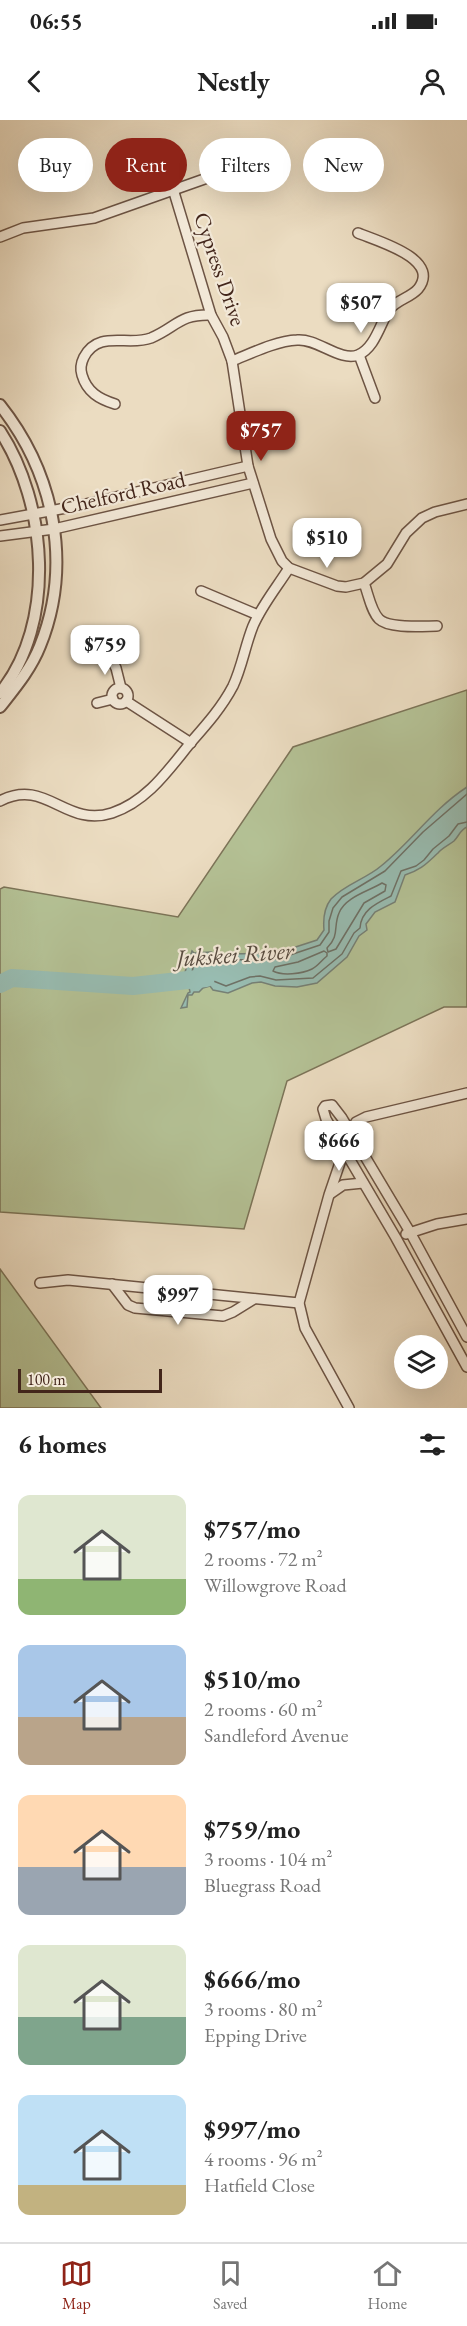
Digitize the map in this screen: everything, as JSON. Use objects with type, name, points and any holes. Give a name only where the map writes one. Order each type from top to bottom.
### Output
[{"type":"street","name":"Cypress Drive","points":[[0,237],[23,228],[94,218],[164,192]]},
{"type":"street","name":"Cypress Drive","points":[[173,192],[211,315],[232,361],[248,465],[253,483],[271,539],[282,561],[289,568]]},
{"type":"street","points":[[232,361],[298,340],[315,342],[345,355],[359,355],[370,345],[391,307],[418,288],[423,269],[414,258],[358,233]]},
{"type":"street","points":[[115,404],[92,393],[85,383],[81,373],[81,362],[91,348],[107,340],[145,340],[183,318],[191,315],[211,315]]},
{"type":"street","points":[[359,355],[375,398]]},
{"type":"street","points":[[0,405],[23,438],[36,466],[50,510],[58,570],[47,626],[32,664],[0,707]]},
{"type":"street","points":[[0,430],[20,468],[36,533],[40,574],[36,611],[24,650],[0,693]]},
{"type":"street","name":"Chelford Road","points":[[3,520],[77,506],[248,465]]},
{"type":"street","name":"Chelford Road","points":[[5,536],[36,533],[253,483]]},
{"type":"street","points":[[0,801],[14,795],[33,794],[79,815],[111,814],[155,786],[213,717],[234,684],[258,615],[289,568],[336,586],[355,586],[364,583],[380,571],[406,533],[422,518],[435,512],[467,504]]},
{"type":"street","points":[[3,520],[5,536]]},
{"type":"street","points":[[364,583],[376,615],[384,622],[396,625],[437,626]]},
{"type":"street","points":[[201,591],[258,615]]},
{"type":"street","points":[[109,655],[121,688],[128,693],[126,701]]},
{"type":"street","points":[[113,699],[113,693],[121,688]]},
{"type":"street","points":[[113,699],[119,704],[126,701]]},
{"type":"street","points":[[97,703],[113,699]]},
{"type":"street","points":[[126,701],[191,743]]},
{"type":"street","points":[[350,1408],[305,1328],[299,1303],[329,1195],[350,1133],[356,1122],[366,1117],[467,1093]]},
{"type":"street","points":[[467,1337],[410,1232],[335,1108],[332,1105],[325,1106],[323,1114],[396,1238],[467,1367]]},
{"type":"street","points":[[329,1195],[343,1185],[363,1182]]},
{"type":"street","points":[[396,1238],[437,1224],[467,1219]]},
{"type":"street","points":[[40,1283],[68,1280],[299,1303]]},
{"type":"street","points":[[112,1284],[128,1305],[135,1308],[223,1316],[254,1299]]},
{"type":"green space","points":[[467,690],[467,1007],[444,1007],[287,1081],[244,1229],[0,1212],[0,889],[4,887],[178,917],[293,747]]},
{"type":"green space","points":[[0,1269],[101,1408],[0,1408]]},
{"type":"water","points":[[467,787],[467,827],[454,841],[423,866],[405,875],[395,902],[375,912],[366,924],[367,930],[359,936],[347,957],[317,983],[297,987],[252,983],[228,993],[213,990],[210,986],[188,995],[187,1007],[181,1008],[188,993],[190,992],[189,987],[181,984],[192,951],[194,953],[211,952],[219,956],[277,953],[317,940],[324,930],[324,914],[331,899],[381,866],[443,806]]},
{"type":"waterway","name":"Jukskei River","points":[[0,984],[12,978],[133,986],[206,978]]}]
